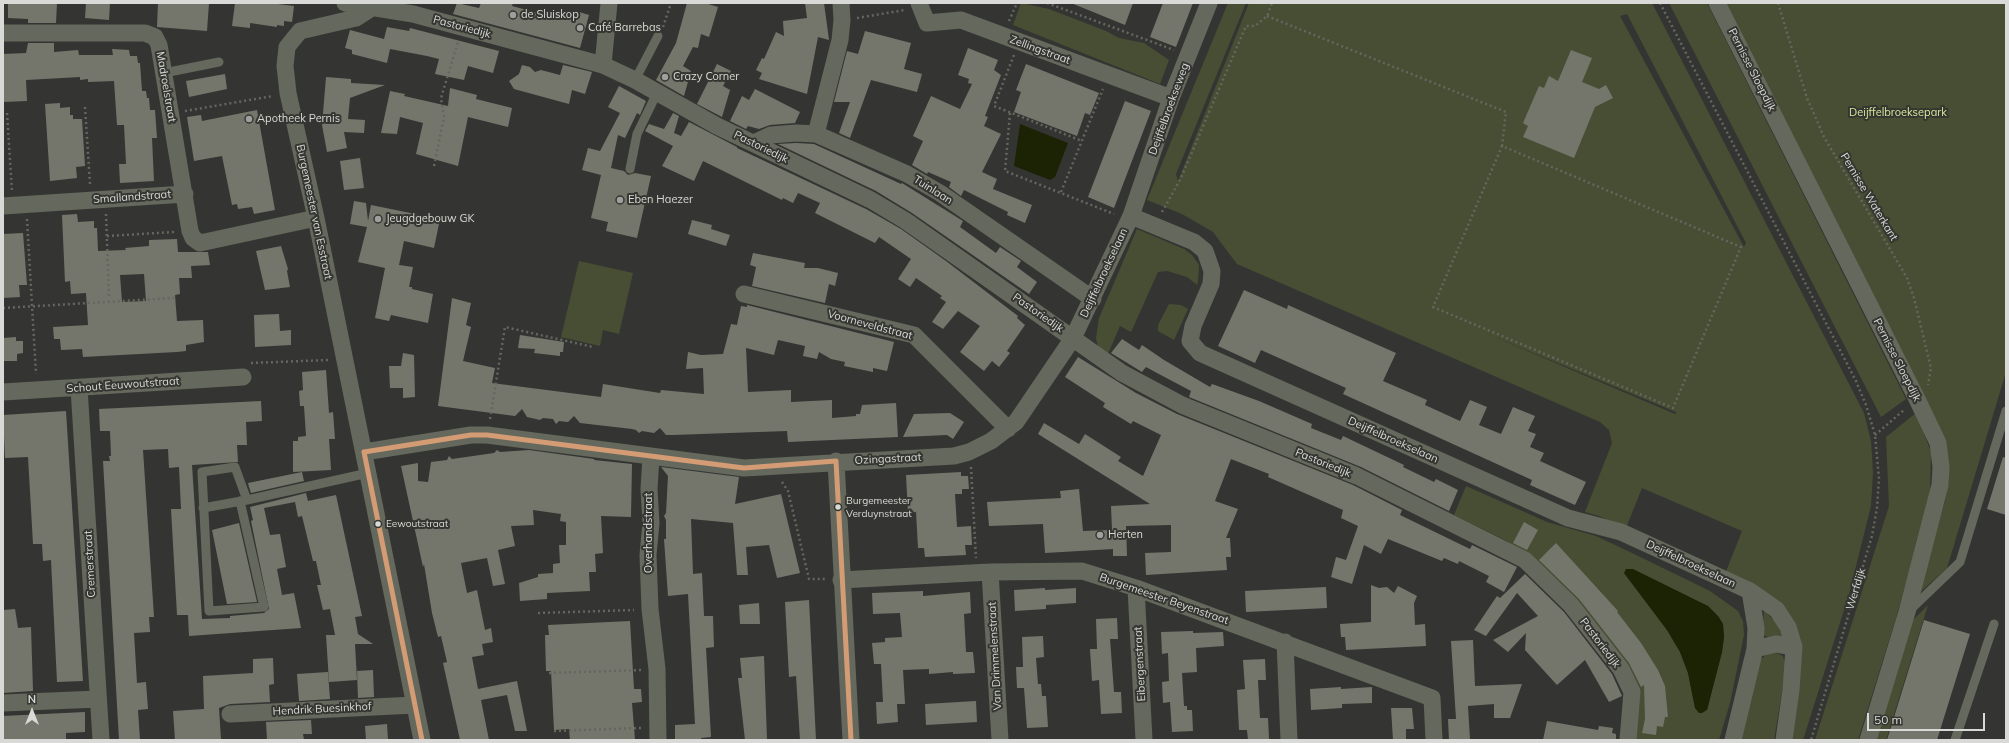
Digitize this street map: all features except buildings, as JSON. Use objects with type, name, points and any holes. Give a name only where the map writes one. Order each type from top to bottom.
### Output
[{"type":"street","name":"Pastoriedijk","points":[[345,3],[413,14],[604,65],[635,80],[717,126],[871,200],[906,221],[1122,373],[1182,405],[1358,476],[1525,560],[1572,605],[1621,670],[1632,692],[1628,740]]},
{"type":"street","points":[[604,65],[609,3]]},
{"type":"street","points":[[816,134],[840,40],[842,20],[841,3]]},
{"type":"street","name":"Deijffelbroekseweg","points":[[1131,216],[1171,98],[1209,3]]},
{"type":"street","name":"Pernisse Sloepdijk","points":[[1717,3],[1938,443],[1941,468],[1940,485],[1907,612],[1868,740]]},
{"type":"street","name":"Zellingstraat","points":[[920,5],[926,23],[961,20],[1171,98]]},
{"type":"street","name":"Burgemeester van Esstraat","points":[[373,7],[356,18],[300,31],[287,47],[285,66],[288,93],[316,218],[422,740]]},
{"type":"street","name":"Madroelstraat","points":[[3,33],[145,34],[155,37],[159,45],[185,194]]},
{"type":"street","name":"Tuinlaan","points":[[754,143],[771,135],[796,133],[816,134],[907,174],[940,193],[1093,299]]},
{"type":"street","name":"Smallandstraat","points":[[14,205],[185,194],[190,231]]},
{"type":"street","name":"Deijffelbroekselaan","points":[[1073,338],[1093,299],[1131,216],[1155,224],[1194,242],[1205,251],[1212,271],[1211,284],[1193,326],[1190,341],[1200,353],[1568,518],[1621,532],[1750,591],[1756,628],[1755,649],[1733,740]]},
{"type":"street","points":[[190,231],[193,238],[200,243],[316,218]]},
{"type":"street","name":"Voorneveldstraat","points":[[744,294],[914,335],[1008,429]]},
{"type":"street","name":"Ozingastraat","points":[[364,452],[471,435],[487,435],[744,468],[836,461],[954,456],[969,452],[991,441],[1016,422],[1073,338]]},
{"type":"street","name":"Schout Eeuwoutstraat","points":[[3,392],[244,377]]},
{"type":"street","name":"Cremerstraat","points":[[79,388],[101,740]]},
{"type":"street","name":"Overhandstraat","points":[[651,456],[649,489],[651,523],[648,555],[650,609],[657,669],[658,734]]},
{"type":"street","points":[[836,461],[841,580],[851,740]]},
{"type":"street","name":"Burgemeester Beyenstraat","points":[[841,580],[983,572],[1082,571],[1136,588],[1285,642],[1432,698],[1434,740]]},
{"type":"street","name":"Van Drimmelenstraat","points":[[983,572],[1000,740]]},
{"type":"street","name":"Eibergenstraat","points":[[1136,588],[1144,740]]},
{"type":"street","points":[[1750,591],[1777,610],[1788,627],[1794,647],[1791,690],[1784,740]]},
{"type":"street","points":[[1285,642],[1289,740]]},
{"type":"street","points":[[1755,649],[1776,644],[1794,647]]},
{"type":"street","points":[[3,703],[98,699]]},
{"type":"street","name":"Hendrik Buesinkhof","points":[[230,714],[415,705]]},
{"type":"lane","points":[[635,80],[660,34]]},
{"type":"lane","points":[[164,74],[219,62]]},
{"type":"lane","points":[[630,169],[637,134],[657,93]]},
{"type":"lane","points":[[1907,612],[1960,562],[2006,411]]},
{"type":"lane","points":[[236,467],[244,501],[264,607],[210,611],[202,472],[236,467]]},
{"type":"lane","points":[[203,508],[244,501],[368,473]]},
{"type":"lane","points":[[1955,740],[1994,624]]},
{"type":"path","points":[[607,27],[660,34],[671,3]]},
{"type":"path","points":[[1047,3],[1189,55]]},
{"type":"path","points":[[1155,224],[1180,180],[1246,26],[1255,26],[1267,16],[1272,3]]},
{"type":"path","name":"Werfdijk","points":[[1660,3],[1856,381],[1866,405],[1875,435],[1879,478],[1877,508],[1872,536],[1811,740]]},
{"type":"path","name":"Pernisse Waterkant","points":[[1778,3],[1808,98],[1824,137],[1907,278],[1914,298],[1930,368],[1928,385],[1917,399],[1875,435]]},
{"type":"path","points":[[842,20],[920,5]]},
{"type":"path","points":[[1267,16],[1506,112],[1502,146],[1433,307],[1673,408],[1741,247],[1502,146]]},
{"type":"path","points":[[434,166],[444,117],[441,98],[463,28]]},
{"type":"path","points":[[1019,42],[994,106],[1082,141]]},
{"type":"path","points":[[1061,192],[1109,75]]},
{"type":"path","points":[[171,114],[288,93]]},
{"type":"path","points":[[85,107],[98,200],[107,236],[109,298]]},
{"type":"path","points":[[7,113],[14,205],[32,306],[37,390]]},
{"type":"path","points":[[1010,113],[1005,171],[1061,192],[1112,214],[1131,216]]},
{"type":"path","points":[[107,236],[190,231]]},
{"type":"path","points":[[3,308],[174,298]]},
{"type":"path","points":[[487,435],[505,327],[593,347]]},
{"type":"path","points":[[244,377],[243,363],[345,359]]},
{"type":"path","points":[[969,452],[983,572]]},
{"type":"path","points":[[776,479],[784,484],[788,491],[809,579],[841,580]]},
{"type":"path","points":[[538,613],[650,609]]},
{"type":"path","points":[[549,673],[657,669]]},
{"type":"path","points":[[554,731],[658,734]]},
{"type":"green space","points":[[1021,3],[1049,9],[1106,31],[1119,38],[1144,43],[1169,60],[1160,84],[1013,25]]},
{"type":"green space","points":[[1228,3],[1246,3],[1176,174],[1178,181],[1249,3],[1652,3],[1864,413],[1871,441],[1873,473],[1871,506],[1849,594],[1803,740],[1790,740],[1796,629],[1725,574],[1742,531],[1642,488],[1626,528],[1599,516],[1585,512],[1612,443],[1609,430],[1600,422],[1237,264],[1213,232],[1182,214],[1147,200]],"holes":[[[1627,14],[1746,243],[1744,247],[1620,16]],[[1483,332],[1676,412],[1676,414],[1675,414]]]},
{"type":"green space","points":[[1669,3],[1707,3],[1906,399],[1881,417]]},
{"type":"green space","name":"Deijffelbroeksepark","points":[[1722,3],[2006,3],[2006,372],[1947,568],[1917,595],[1945,501],[1949,481]]},
{"type":"green space","points":[[1137,229],[1184,249],[1192,255],[1199,265],[1198,281],[1197,285],[1187,277],[1167,271],[1158,272],[1131,332],[1120,326],[1107,356],[1098,346],[1096,338],[1099,318]]},
{"type":"green space","points":[[579,261],[633,273],[619,334],[603,330],[600,346],[561,337]]},
{"type":"green space","points":[[1169,304],[1181,305],[1188,309],[1174,340],[1158,331],[1158,325]]},
{"type":"green space","points":[[1916,413],[1931,452],[1930,489],[1927,509],[1896,618],[1858,740],[1815,740],[1889,506],[1886,437]]},
{"type":"green space","points":[[1466,486],[1547,522],[1596,536],[1710,591],[1738,611],[1743,621],[1744,635],[1730,703],[1719,740],[1634,740],[1639,694],[1534,561],[1507,541],[1454,515]],"holes":[[[1624,573],[1708,606],[1718,616],[1723,624],[1724,637],[1722,652],[1707,710],[1695,708],[1688,673],[1680,652],[1667,630]]]},
{"type":"green space","points":[[1928,605],[1886,740],[1875,740],[1911,622]]},
{"type":"green space","points":[[1764,611],[1776,622],[1784,639],[1771,639],[1762,634]]},
{"type":"green space","points":[[1776,653],[1783,656],[1786,668],[1774,740],[1740,740],[1760,660],[1767,654]]},
{"type":"shaded area","points":[[1020,124],[1068,143],[1055,177],[1050,180],[1014,166]]},
{"type":"shaded area","points":[[1626,569],[1633,569],[1708,606],[1718,616],[1723,624],[1724,637],[1722,652],[1707,710],[1702,713],[1699,713],[1695,708],[1688,673],[1680,652],[1667,630],[1624,573]]},
{"type":"transit line","points":[[422,740],[364,452],[471,435],[487,435],[744,468],[836,461],[851,740]]},
{"type":"place","name":"de Sluiskop","points":[[513,15]]},
{"type":"place","name":"Café Barrebas","points":[[580,28]]},
{"type":"place","name":"Crazy Corner","points":[[665,77]]},
{"type":"place","name":"Apotheek Pernis","points":[[249,119]]},
{"type":"place","name":"Eben Haezer","points":[[620,200]]},
{"type":"place","name":"Jeugdgebouw GK","points":[[378,219]]},
{"type":"place","name":"Burgemeester Verduynstraat","points":[[838,507]]},
{"type":"place","name":"Eewoutstraat","points":[[378,524]]},
{"type":"place","name":"Herten","points":[[1100,535]]}]
